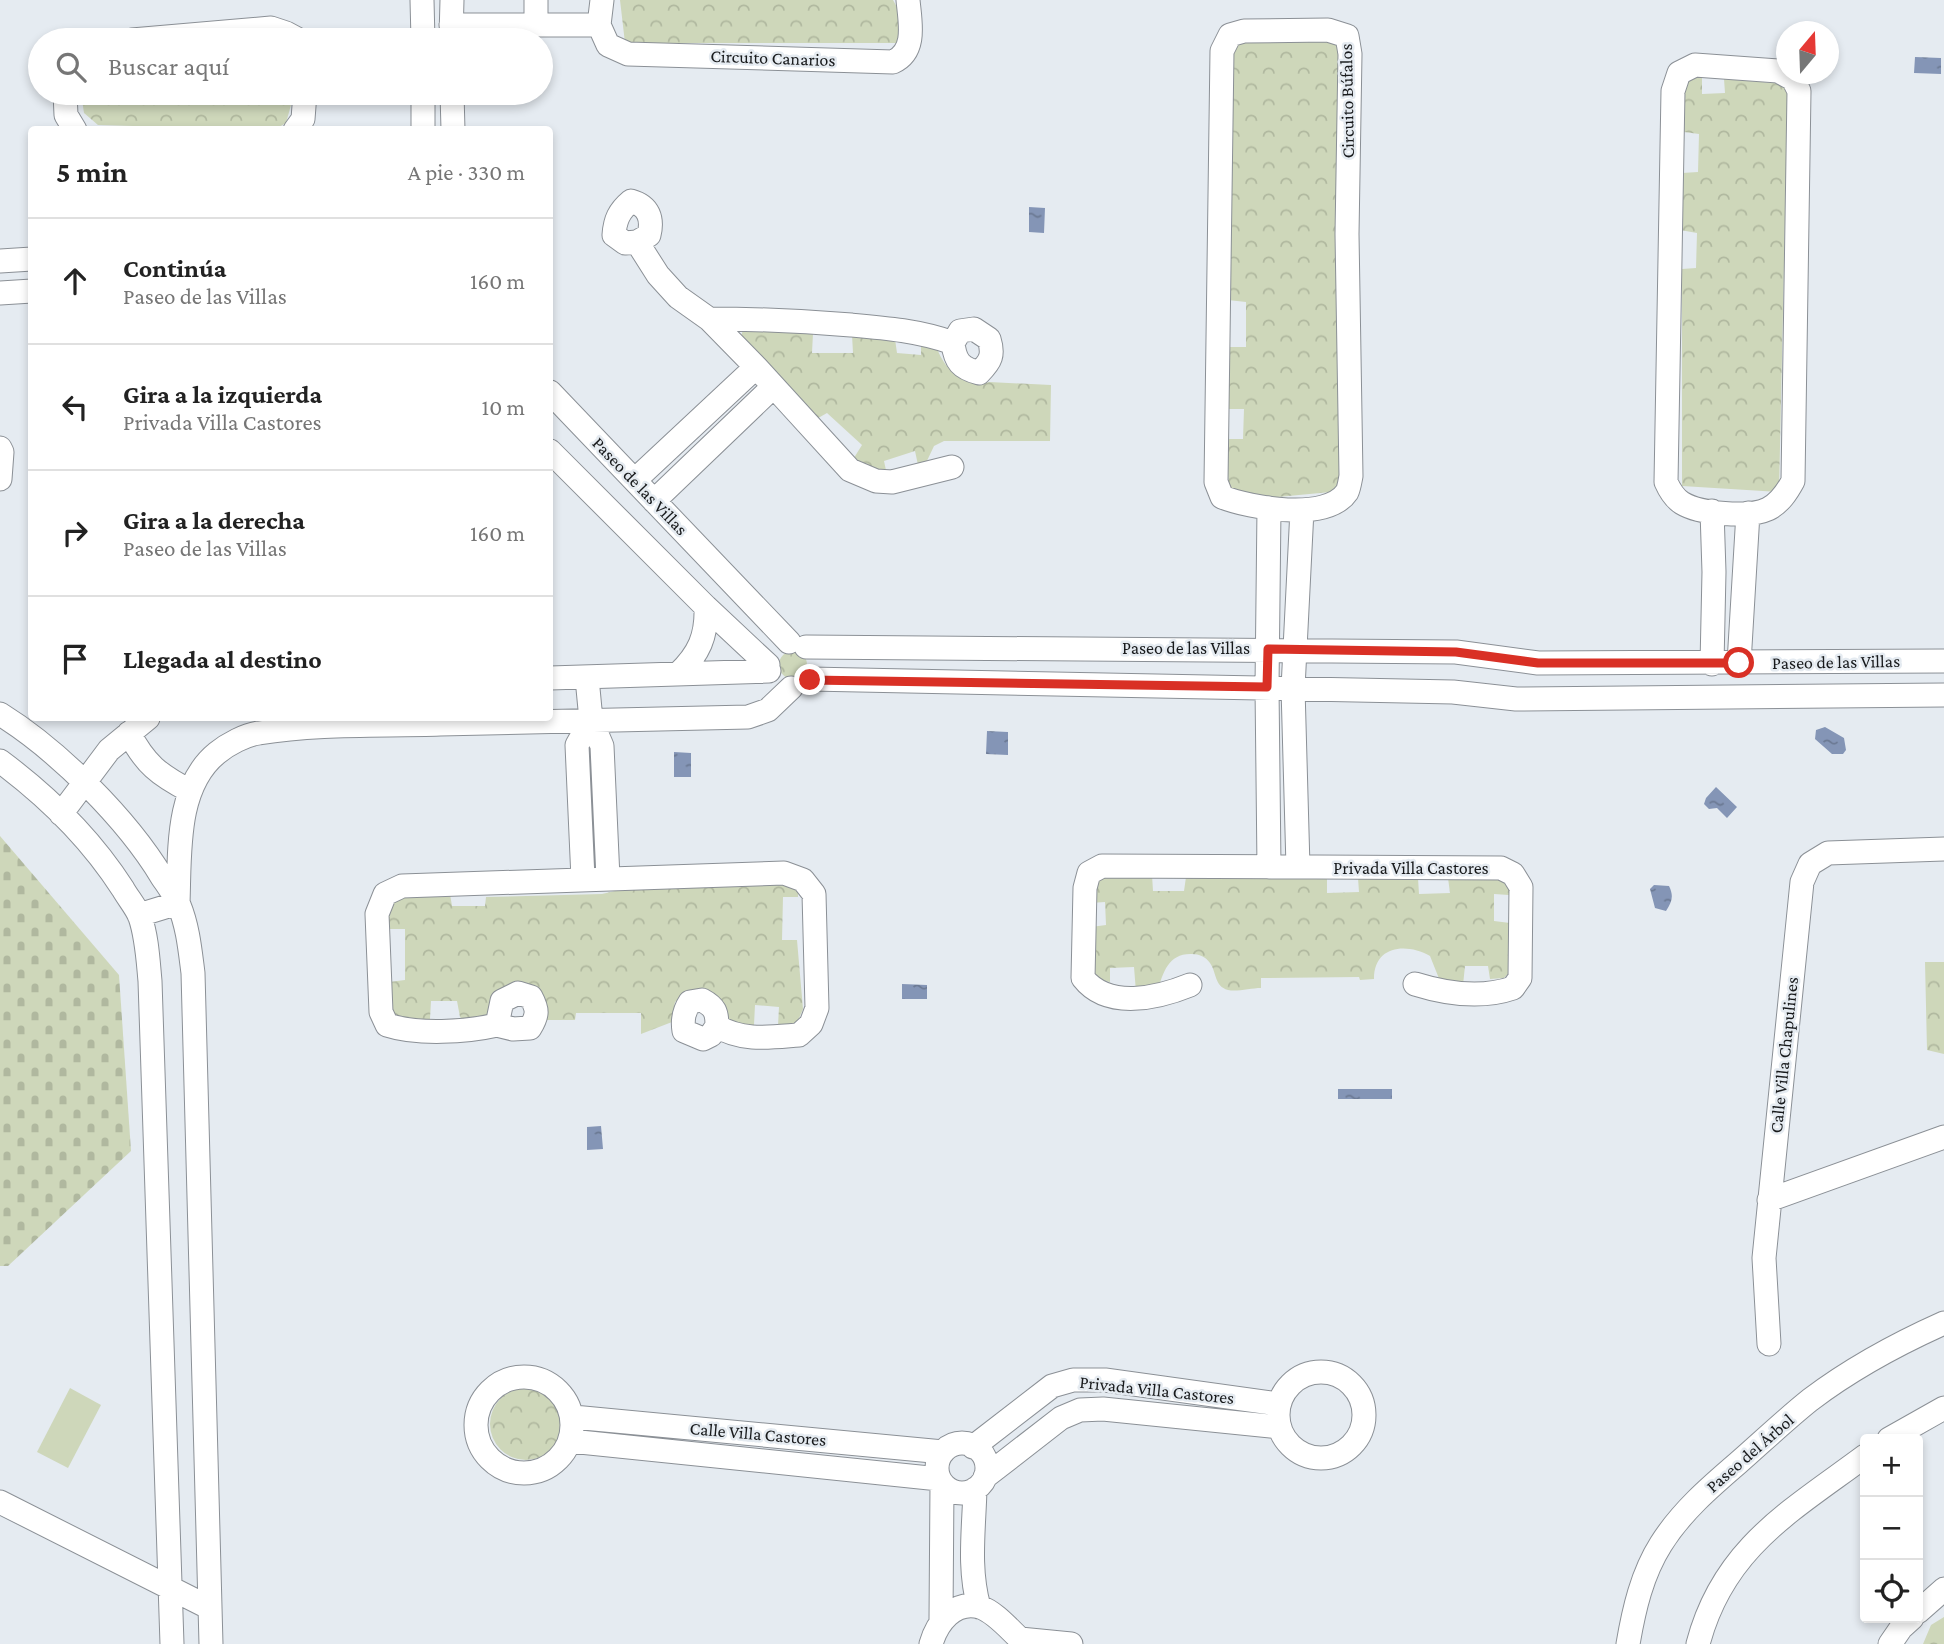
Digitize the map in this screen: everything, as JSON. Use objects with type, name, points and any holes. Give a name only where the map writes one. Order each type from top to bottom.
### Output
[{"type":"street","points":[[422,0],[423,28]]},
{"type":"street","points":[[451,28],[452,0]]},
{"type":"street","points":[[536,0],[536,24]]},
{"type":"street","points":[[494,28],[536,24],[599,25],[602,0]]},
{"type":"street","name":"Circuito Canarios","points":[[599,25],[608,45],[628,54],[893,62],[903,57],[909,46],[908,0]]},
{"type":"street","name":"Circuito Búfalos","points":[[1328,30],[1347,36],[1350,54],[1347,234],[1350,476],[1348,491],[1337,502],[1302,510],[1252,507],[1222,497],[1216,482],[1222,51],[1230,35],[1244,31],[1328,30]]},
{"type":"street","points":[[1695,65],[1778,71],[1793,79],[1799,91],[1793,481],[1781,499],[1768,509],[1748,513],[1712,512],[1693,508],[1672,494],[1667,482],[1673,90],[1679,73],[1695,65]]},
{"type":"street","points":[[66,105],[66,116],[72,126]]},
{"type":"street","points":[[298,126],[303,119],[304,105]]},
{"type":"street","points":[[423,105],[423,126]]},
{"type":"street","points":[[452,105],[453,126]]},
{"type":"street","points":[[637,242],[658,275],[678,297],[709,319],[850,470],[876,481],[892,482],[952,467]]},
{"type":"street","points":[[0,261],[28,259]]},
{"type":"street","points":[[0,293],[28,291]]},
{"type":"street","points":[[709,319],[774,318],[885,328],[935,336],[953,343]]},
{"type":"street","points":[[635,481],[756,367]]},
{"type":"street","points":[[654,500],[774,387]]},
{"type":"street","name":"Paseo de las Villas","points":[[553,395],[797,644],[1456,652],[1538,663],[1944,661]]},
{"type":"street","points":[[705,415],[723,435]]},
{"type":"street","points":[[0,448],[0,479]]},
{"type":"street","points":[[553,454],[769,668],[777,683],[800,684]]},
{"type":"street","points":[[1269,508],[1269,867]]},
{"type":"street","points":[[1298,867],[1293,688],[1302,510]]},
{"type":"street","points":[[1712,512],[1712,664]]},
{"type":"street","points":[[1739,663],[1748,513]]},
{"type":"street","points":[[1269,569],[1298,568]]},
{"type":"street","points":[[1714,572],[1745,572]]},
{"type":"street","points":[[678,674],[691,661],[701,645],[706,626],[705,607]]},
{"type":"street","points":[[553,720],[748,717],[768,710],[800,684],[814,672],[815,662],[797,644],[782,643],[772,652],[769,668]]},
{"type":"street","points":[[553,678],[769,668]]},
{"type":"street","points":[[587,678],[591,720],[602,746],[608,878]]},
{"type":"street","name":"Paseo de las Villas","points":[[800,684],[1267,687],[1453,692],[1516,699],[1944,695]]},
{"type":"street","points":[[0,714],[17,725],[84,783],[135,838],[178,903],[188,935],[193,973],[211,1644]]},
{"type":"street","points":[[583,879],[577,745],[591,720]]},
{"type":"street","points":[[61,814],[109,750],[144,721]]},
{"type":"street","points":[[178,903],[180,846],[190,791],[202,768],[235,741],[257,733],[333,722],[462,721]]},
{"type":"street","points":[[129,733],[139,753],[153,769],[190,791]]},
{"type":"street","points":[[0,761],[30,784],[61,814],[112,872],[139,915],[146,945],[150,981],[172,1644]]},
{"type":"street","points":[[580,805],[605,803]]},
{"type":"street","name":"Calle Villa Chapulines","points":[[1769,1344],[1764,1258],[1802,883],[1810,864],[1828,853],[1944,849]]},
{"type":"street","name":"Privada Villa Castores","points":[[1190,985],[1152,997],[1111,996],[1092,990],[1083,978],[1085,888],[1089,873],[1102,866],[1501,868],[1513,874],[1521,887],[1520,978],[1513,988],[1479,995],[1457,994],[1415,984]]},
{"type":"street","points":[[497,1025],[479,1030],[404,1031],[387,1025],[382,1012],[377,914],[385,894],[402,886],[608,878],[784,873],[803,880],[814,894],[817,1008],[811,1024],[799,1035],[760,1038],[728,1033],[717,1026]]},
{"type":"street","points":[[139,915],[178,903]]},
{"type":"street","points":[[1769,1200],[1944,1137]]},
{"type":"street","name":"Paseo del Árbol","points":[[1628,1644],[1637,1597],[1647,1570],[1677,1521],[1719,1479],[1811,1400],[1860,1367],[1944,1323]]},
{"type":"street","points":[[1306,1374],[1334,1374],[1346,1380],[1356,1390],[1362,1402],[1362,1429],[1356,1441],[1346,1451],[1333,1457],[1320,1459],[1306,1456],[1284,1439],[1279,1427],[1279,1404],[1285,1391],[1294,1381],[1306,1374]]},
{"type":"street","points":[[531,1376],[545,1381],[558,1390],[568,1402],[573,1417],[570,1441],[563,1455],[551,1466],[537,1472],[506,1470],[493,1462],[483,1450],[477,1435],[476,1420],[480,1405],[494,1387],[515,1377],[531,1376]]},
{"type":"street","name":"Privada Villa Castores","points":[[973,1447],[1052,1386],[1073,1380],[1105,1380],[1279,1404]]},
{"type":"street","points":[[1898,1434],[1944,1408]]},
{"type":"street","name":"Privada Villa Castores","points":[[980,1483],[1061,1418],[1080,1410],[1103,1409],[1279,1427]]},
{"type":"street","name":"Calle Villa Castores","points":[[573,1417],[943,1452]]},
{"type":"street","name":"Calle Villa Castores","points":[[570,1441],[941,1481]]},
{"type":"street","points":[[941,1619],[941,1481],[937,1464],[948,1447],[961,1444],[973,1447],[982,1454],[985,1461],[980,1483],[972,1567],[979,1607]]},
{"type":"street","points":[[1698,1644],[1707,1612],[1726,1576],[1749,1548],[1777,1521],[1860,1460]]},
{"type":"street","points":[[941,1481],[954,1492],[961,1493],[980,1483]]},
{"type":"street","points":[[0,1502],[210,1608]]},
{"type":"street","points":[[1923,1608],[1944,1589]]},
{"type":"street","points":[[931,1644],[941,1619],[953,1611],[979,1607],[995,1616],[1020,1642],[1071,1644]]},
{"type":"street","points":[[1890,1644],[1906,1623]]},
{"type":"green space","points":[[620,0],[893,0],[899,11],[898,43],[625,43]]},
{"type":"green space","points":[[1239,40],[1335,40],[1341,44],[1341,491],[1258,499],[1229,491],[1226,439],[1243,439],[1244,409],[1227,409],[1227,347],[1246,347],[1246,302],[1228,300],[1231,50]]},
{"type":"green space","points":[[1702,78],[1702,94],[1725,93],[1724,79],[1788,84],[1779,492],[1682,486],[1682,269],[1696,268],[1697,233],[1680,230],[1682,173],[1698,172],[1699,134],[1684,132],[1684,91],[1687,82]]},
{"type":"green space","points":[[83,105],[291,105],[286,123],[281,126],[98,125],[84,113]]},
{"type":"green space","points":[[743,330],[813,333],[812,353],[853,353],[852,335],[895,339],[897,353],[921,355],[921,343],[935,342],[942,360],[954,374],[970,382],[1051,385],[1050,441],[944,441],[934,446],[925,465],[918,465],[915,451],[884,461],[887,475],[852,461],[862,445],[827,413],[813,421],[741,336]]},
{"type":"green space","points":[[793,651],[803,655],[807,665],[803,675],[793,679],[783,675],[779,665],[783,655]]},
{"type":"green space","points":[[0,836],[119,975],[131,1151],[8,1266],[0,1266]]},
{"type":"green space","points":[[1099,874],[1152,875],[1153,891],[1184,891],[1186,877],[1327,878],[1327,893],[1359,892],[1358,878],[1418,878],[1419,894],[1450,893],[1448,878],[1504,878],[1512,891],[1509,895],[1494,894],[1494,921],[1510,923],[1508,974],[1504,978],[1490,979],[1488,966],[1465,966],[1463,985],[1440,981],[1430,956],[1412,949],[1402,949],[1386,953],[1380,959],[1375,968],[1374,979],[1261,978],[1261,988],[1228,990],[1220,986],[1206,959],[1192,954],[1172,960],[1165,970],[1158,990],[1136,992],[1134,967],[1110,968],[1110,982],[1092,979],[1091,927],[1106,925],[1105,902],[1090,903]]},
{"type":"green space","points":[[782,879],[798,887],[798,897],[783,897],[782,940],[797,940],[803,1009],[797,1023],[790,1027],[778,1026],[779,1007],[755,1005],[754,1025],[730,1024],[714,998],[703,991],[696,991],[675,1002],[672,1022],[641,1034],[641,1013],[576,1013],[575,1020],[547,1020],[545,1011],[516,983],[499,992],[485,1019],[464,1021],[460,1017],[457,1001],[431,1001],[430,1019],[424,1022],[390,1017],[389,982],[405,980],[405,929],[387,929],[391,897],[450,894],[452,906],[485,906],[486,897],[602,894],[632,887]]},
{"type":"green space","points":[[1925,962],[1944,962],[1944,1054],[1927,1050]]},
{"type":"green space","points":[[70,1388],[101,1405],[68,1468],[37,1452]]},
{"type":"green space","points":[[526,1388],[540,1391],[552,1398],[559,1410],[562,1424],[559,1438],[552,1450],[540,1457],[526,1460],[512,1457],[500,1450],[493,1438],[490,1424],[493,1410],[500,1398],[512,1391]]},
{"type":"green space","points":[[1944,1617],[1944,1644],[1923,1644],[1931,1625]]},
{"type":"water","points":[[1915,57],[1941,58],[1941,74],[1914,73]]},
{"type":"water","points":[[1029,207],[1045,208],[1044,233],[1029,232]]},
{"type":"water","points":[[1825,727],[1844,738],[1846,750],[1843,754],[1832,754],[1815,739],[1816,730]]},
{"type":"water","points":[[987,731],[1008,732],[1008,755],[986,754]]},
{"type":"water","points":[[674,752],[691,753],[691,777],[674,777]]},
{"type":"water","points":[[1716,787],[1737,807],[1727,818],[1717,808],[1709,809],[1704,804]]},
{"type":"water","points":[[1654,885],[1669,886],[1672,899],[1666,911],[1655,908],[1650,889]]},
{"type":"water","points":[[902,984],[927,985],[927,999],[902,999]]},
{"type":"water","points":[[1338,1089],[1392,1089],[1392,1099],[1338,1099]]},
{"type":"water","points":[[601,1126],[603,1149],[587,1150],[587,1127]]},
{"type":"route","points":[[810,680],[1267,687],[1268,649],[1456,652],[1538,663],[1739,663]]}]
